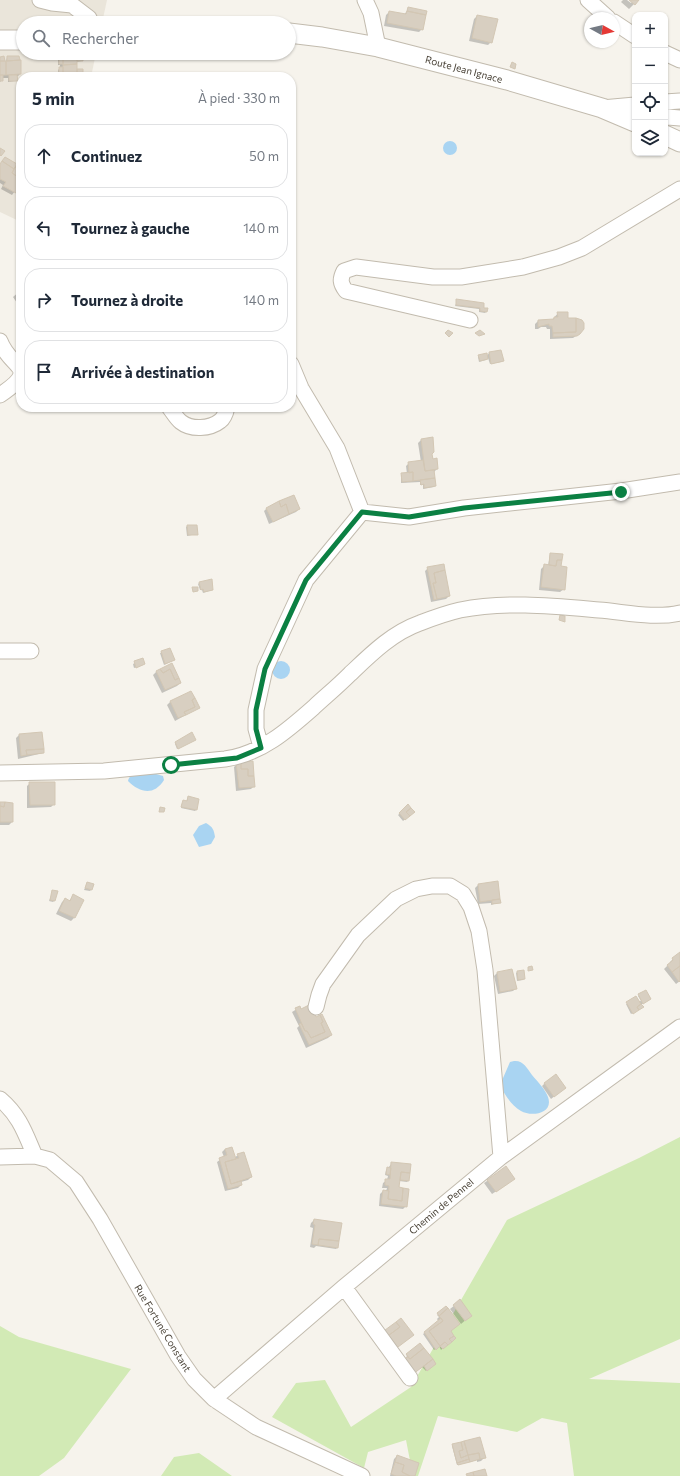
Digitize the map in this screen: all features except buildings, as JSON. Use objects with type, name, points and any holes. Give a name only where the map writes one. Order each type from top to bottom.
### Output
[{"type":"street","points":[[40,0],[72,5],[86,16]]},
{"type":"street","points":[[365,0],[371,13],[378,46]]},
{"type":"street","points":[[588,0],[601,12]]},
{"type":"street","points":[[620,26],[632,34]]},
{"type":"street","name":"Route Jean Ignace","points":[[296,34],[378,46],[507,80],[602,108],[632,121]]},
{"type":"street","points":[[0,40],[16,40]]},
{"type":"street","points":[[668,54],[680,60]]},
{"type":"street","points":[[668,102],[680,101]]},
{"type":"street","points":[[602,108],[632,105]]},
{"type":"street","points":[[668,117],[680,118]]},
{"type":"street","points":[[668,136],[680,142]]},
{"type":"street","points":[[470,320],[346,291],[341,285],[341,278],[344,271],[356,267],[433,277],[461,276],[523,267],[559,257],[582,248],[680,189]]},
{"type":"street","points":[[0,341],[2,347],[16,362]]},
{"type":"street","points":[[296,376],[301,388],[337,448],[362,512]]},
{"type":"street","points":[[0,395],[16,383]]},
{"type":"street","points":[[173,412],[181,422],[190,427],[207,427],[215,424],[221,421],[226,412]]},
{"type":"street","points":[[362,512],[409,517],[464,508],[621,492],[680,482]]},
{"type":"street","points":[[261,748],[256,729],[256,710],[265,669],[306,580],[362,512]]},
{"type":"street","points":[[0,773],[104,771],[237,758],[261,748],[275,739],[304,716],[387,640],[404,629],[460,610],[520,605],[652,614],[680,613]]},
{"type":"street","points":[[0,651],[31,651]]},
{"type":"street","points":[[316,1007],[318,995],[323,984],[358,935],[396,899],[416,889],[432,886],[450,886],[463,894],[472,907],[479,931],[485,970],[500,1157]]},
{"type":"street","name":"Chemin de Pennel","points":[[214,1399],[344,1287],[500,1157],[680,1027]]},
{"type":"street","points":[[0,1099],[17,1117],[35,1156]]},
{"type":"street","name":"Rue Fortuné Constant","points":[[0,1157],[35,1156],[50,1160],[76,1182],[100,1219],[178,1356],[194,1379],[214,1399],[256,1427],[362,1476]]},
{"type":"street","points":[[344,1287],[410,1378]]},
{"type":"shaded area","points":[[0,0],[107,0],[104,16],[16,16],[16,60],[95,60],[92,72],[16,72],[16,220],[0,212]]},
{"type":"green space","points":[[680,1137],[680,1339],[589,1379],[680,1383],[680,1476],[574,1476],[567,1423],[542,1418],[517,1432],[438,1416],[418,1476],[413,1476],[406,1440],[368,1452],[364,1468],[272,1417],[296,1383],[325,1380],[351,1427],[411,1387],[507,1220]]},
{"type":"green space","points":[[0,1326],[19,1337],[131,1369],[64,1458],[39,1476],[0,1476]]},
{"type":"green space","points":[[199,1453],[232,1476],[161,1476],[174,1457]]},
{"type":"water","points":[[450,141],[455,143],[457,148],[455,153],[450,155],[445,153],[443,148],[445,143]]},
{"type":"water","points":[[281,661],[287,664],[290,670],[287,676],[281,679],[275,676],[272,670],[275,664]]},
{"type":"water","points":[[149,772],[163,776],[164,780],[156,789],[151,791],[142,790],[128,781],[133,774]]},
{"type":"water","points":[[206,823],[213,829],[215,837],[211,844],[199,847],[193,835],[199,826]]},
{"type":"water","points":[[510,1062],[520,1062],[524,1065],[548,1097],[548,1107],[540,1113],[530,1114],[521,1111],[511,1103],[500,1085]]},
{"type":"route","points":[[171,765],[237,758],[261,748],[256,729],[256,710],[265,669],[306,580],[362,512],[409,517],[464,508],[621,492]]}]
